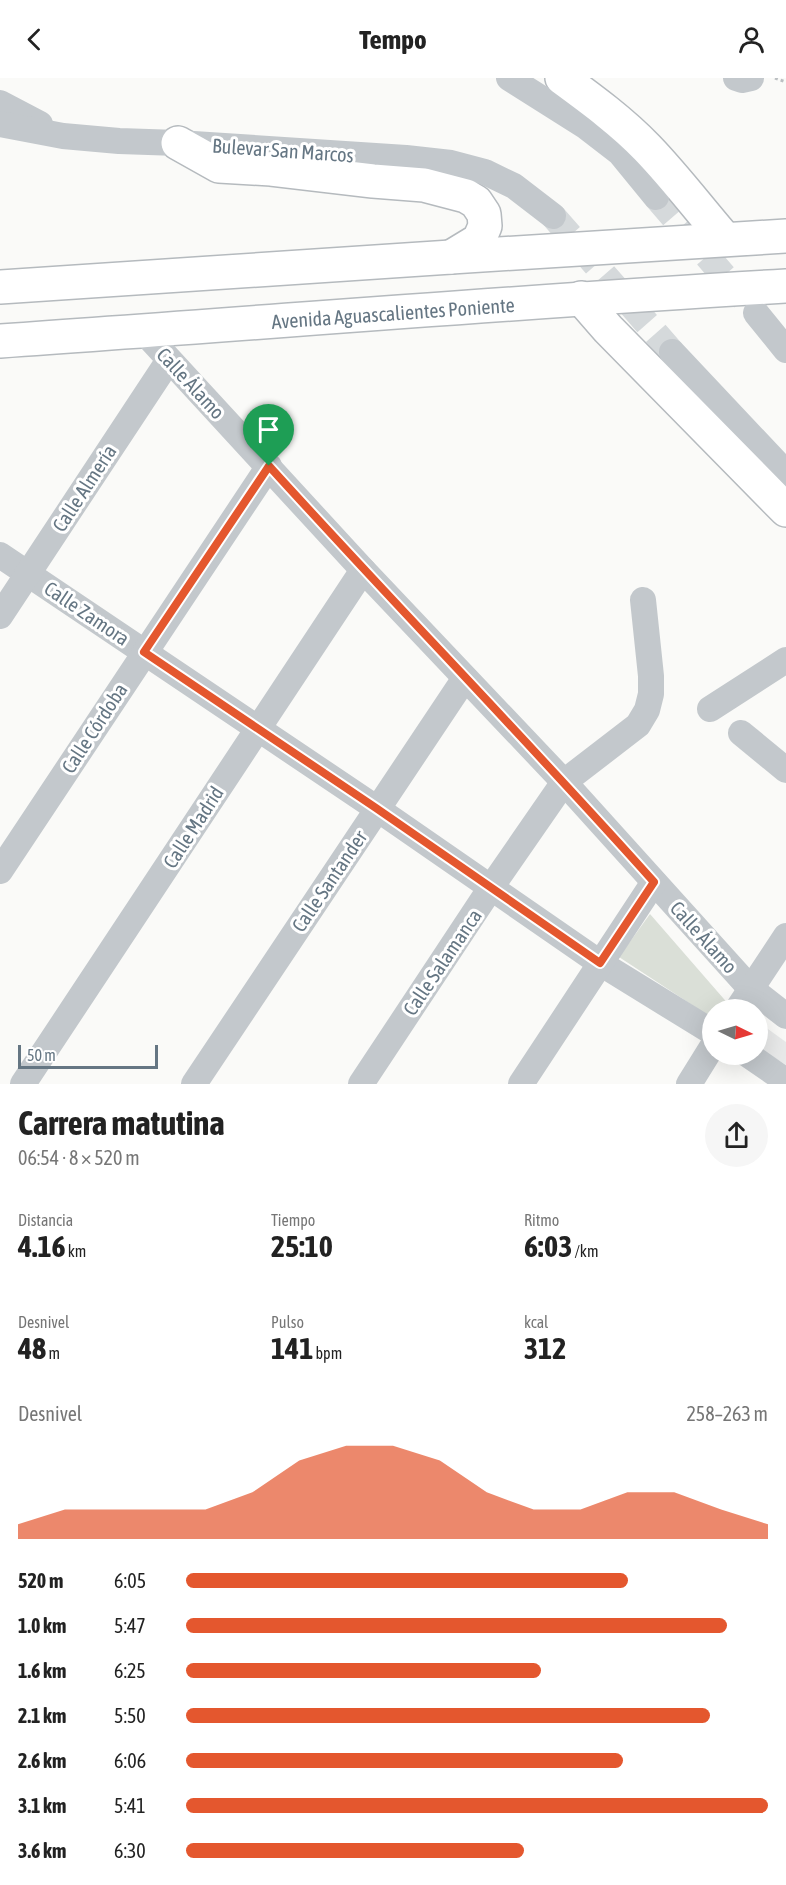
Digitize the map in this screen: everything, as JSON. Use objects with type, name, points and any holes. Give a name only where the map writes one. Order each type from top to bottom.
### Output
[{"type":"main road","points":[[562,78],[621,124],[646,147],[725,239]]},
{"type":"main road","points":[[178,142],[219,166],[424,185],[466,196],[476,202],[484,214],[485,226],[479,240],[451,256]]},
{"type":"main road","points":[[0,287],[786,236]]},
{"type":"main road","name":"Avenida Aguascalientes Poniente","points":[[4,347],[144,332],[581,298],[786,286]]},
{"type":"main road","points":[[581,298],[624,346],[786,510]]},
{"type":"street","points":[[509,78],[585,126],[620,153],[656,197]]},
{"type":"street","points":[[736,78],[742,80],[751,78]]},
{"type":"street","points":[[0,103],[63,136]]},
{"type":"street","name":"Bulevar San Marcos","points":[[0,124],[63,136],[119,141],[178,142],[452,163],[485,172],[514,186],[553,216]]},
{"type":"street","points":[[756,313],[786,350]]},
{"type":"street","name":"Calle Álamo","points":[[144,332],[363,570],[564,782],[654,882],[744,999]]},
{"type":"street","points":[[672,351],[786,473]]},
{"type":"street","name":"Calle Almería","points":[[0,616],[169,360]]},
{"type":"street","name":"Calle Córdoba","points":[[0,871],[269,466]]},
{"type":"street","name":"Calle Zamora","points":[[0,555],[376,808],[600,963],[702,1026]]},
{"type":"street","name":"Calle Madrid","points":[[23,1084],[363,570]]},
{"type":"street","name":"Calle Salamanca","points":[[361,1084],[564,782],[638,725],[647,710],[651,694],[651,676],[643,600]]},
{"type":"street","points":[[710,709],[786,660]]},
{"type":"street","name":"Calle Santander","points":[[194,1084],[376,808],[465,678]]},
{"type":"street","points":[[741,734],[785,769]]},
{"type":"street","points":[[521,1084],[654,882]]},
{"type":"street","points":[[744,999],[786,936]]},
{"type":"street","name":"Calle Álamo","points":[[768,1009],[786,1016]]},
{"type":"street","points":[[689,1084],[702,1063]]},
{"type":"street","points":[[763,1065],[786,1081]]},
{"type":"path","points":[[775,78],[786,82]]},
{"type":"shaded area","points":[[650,914],[724,999],[702,999],[702,1011],[619,957]]},
{"type":"shaded area","points":[[768,1029],[786,1042],[786,1065],[768,1053]]},
{"type":"tunnel","points":[[656,197],[744,299]]},
{"type":"tunnel","points":[[553,216],[672,352]]},
{"type":"route","points":[[269,466],[363,570],[564,782],[654,882],[600,963],[376,808],[144,652],[269,466]]}]
